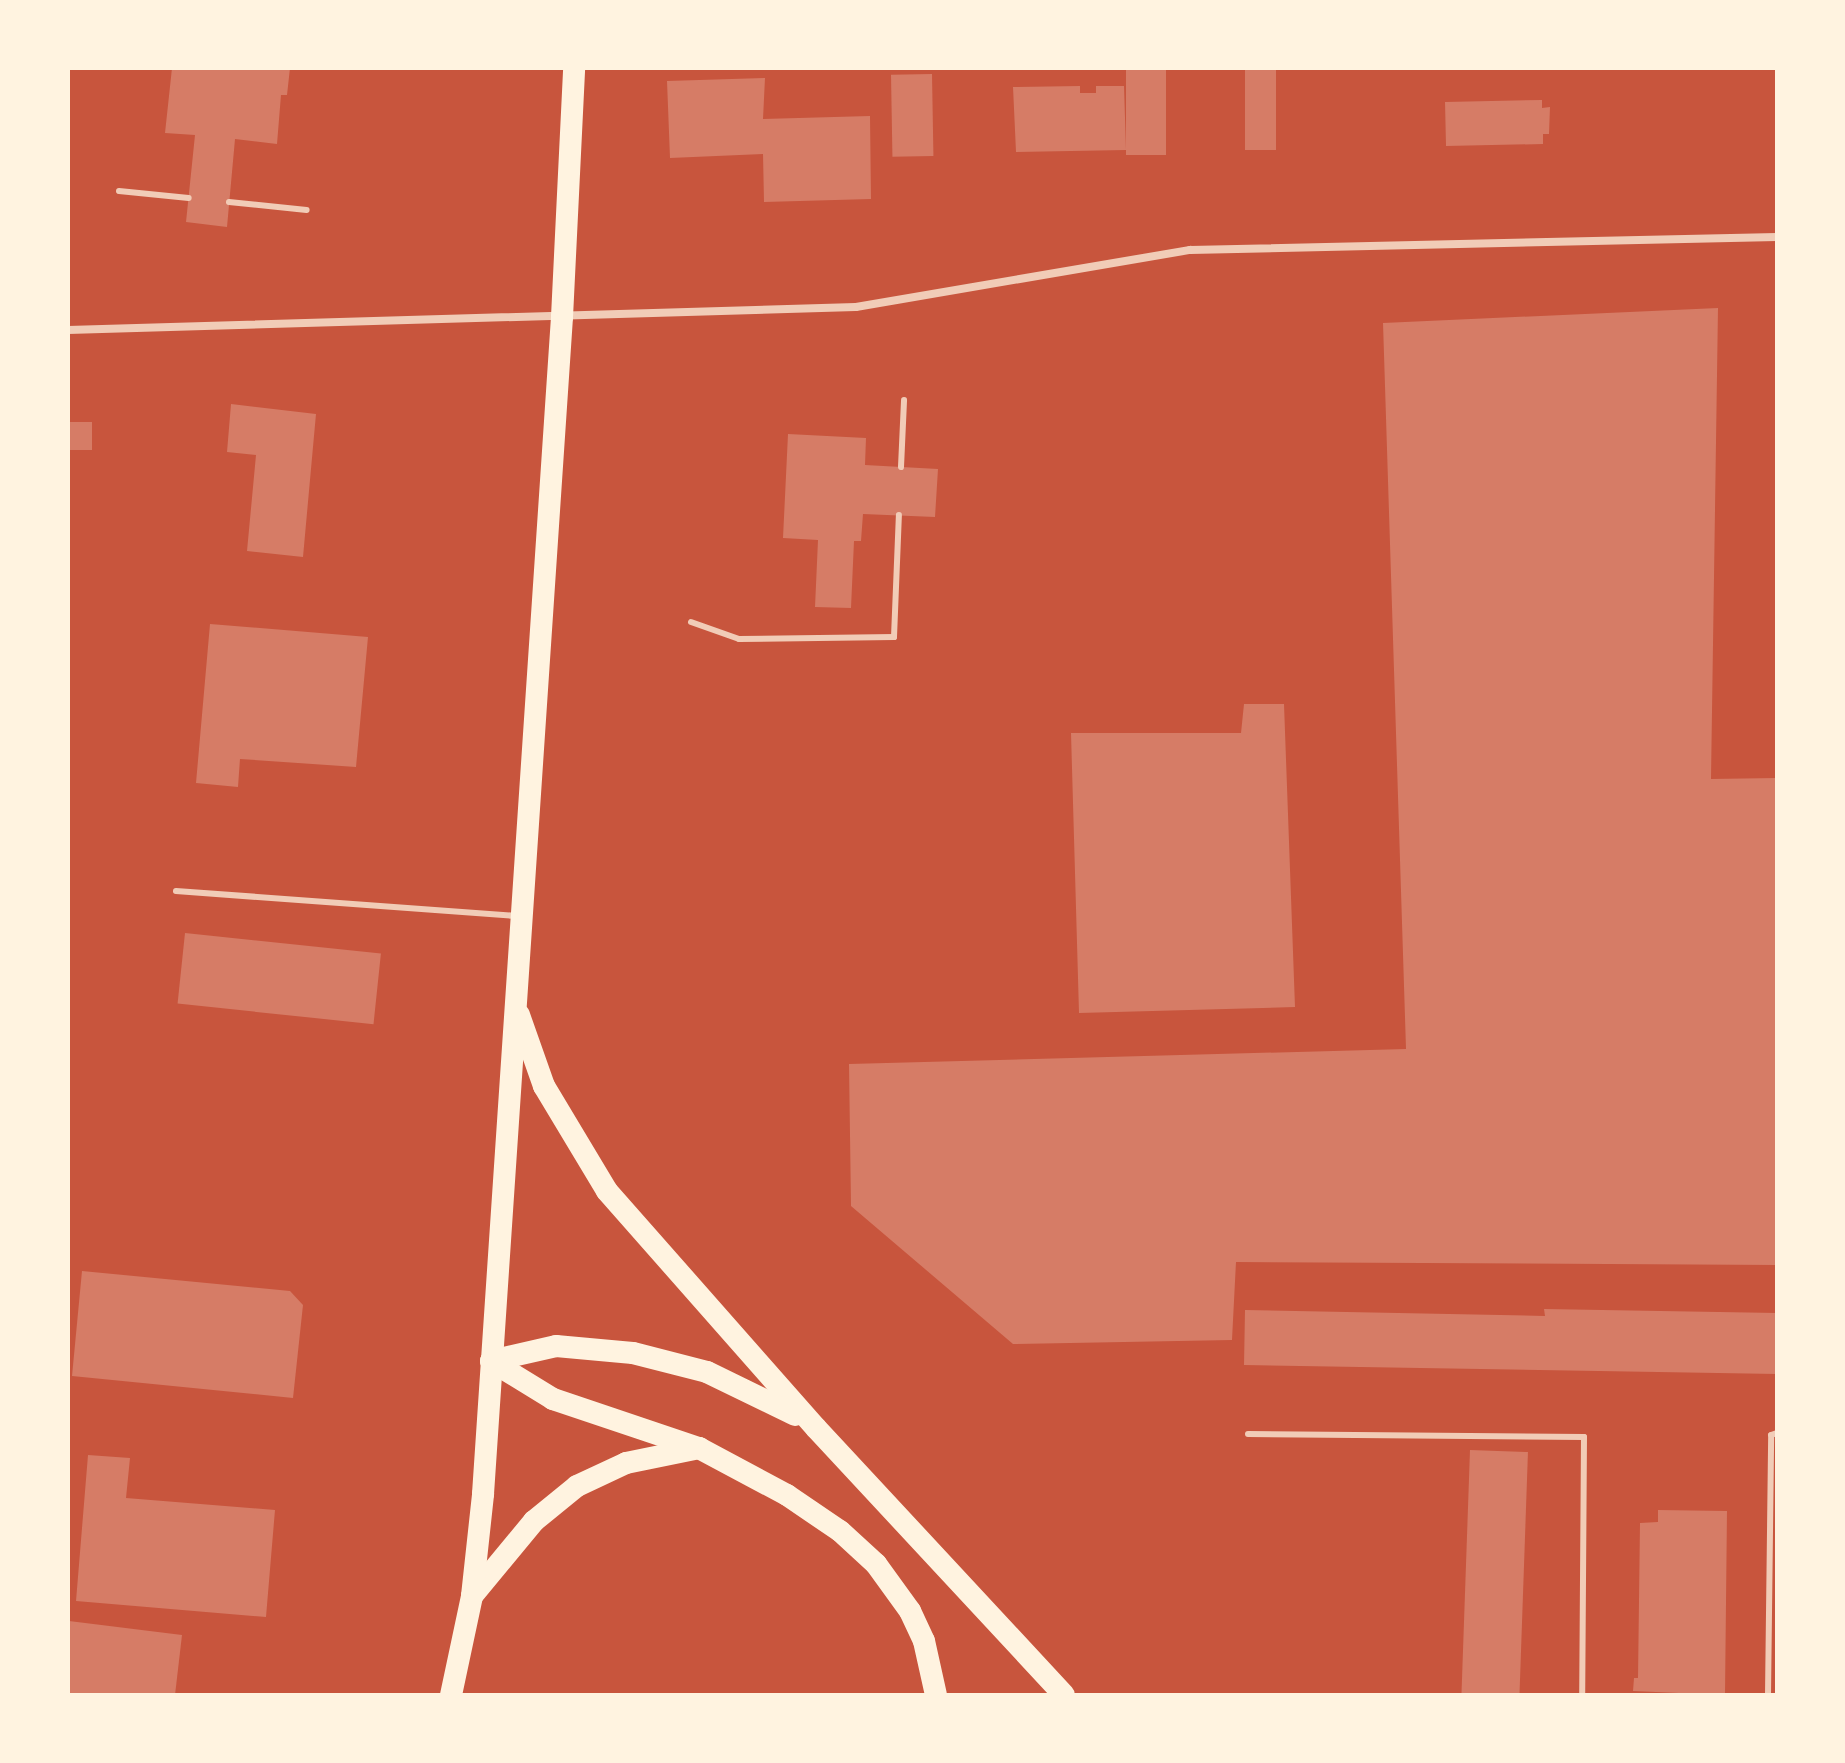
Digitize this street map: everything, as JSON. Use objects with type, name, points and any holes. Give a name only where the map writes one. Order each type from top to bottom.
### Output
[{"type":"highway","points":[[451,1695],[472,1596],[491,1361],[562,317],[574,68]]},
{"type":"highway","points":[[516,1006],[544,1086],[607,1191],[816,1428],[1064,1695]]},
{"type":"highway","points":[[491,1361],[556,1346],[633,1353],[745,1388],[816,1428]]},
{"type":"highway","points":[[491,1361],[553,1399],[699,1448],[787,1495],[840,1531],[876,1564],[924,1641],[936,1695]]},
{"type":"highway","points":[[472,1596],[534,1521],[577,1486],[626,1463],[699,1448]]},
{"type":"street","points":[[68,330],[856,307],[1190,250],[1777,237]]},
{"type":"lane","points":[[119,191],[189,198]]},
{"type":"lane","points":[[229,202],[307,210]]},
{"type":"lane","points":[[901,467],[904,400]]},
{"type":"lane","points":[[691,622],[739,639],[894,637],[899,515]]},
{"type":"lane","points":[[176,891],[521,916]]},
{"type":"lane","points":[[1768,1695],[1771,1435],[1777,1433]]},
{"type":"lane","points":[[1248,1434],[1584,1437],[1582,1695]]},
{"type":"building","points":[[172,68],[290,68],[287,95],[281,95],[277,144],[235,139],[227,227],[186,222],[195,135],[165,133]]},
{"type":"building","points":[[1126,68],[1166,68],[1166,155],[1126,155]]},
{"type":"building","points":[[1245,68],[1276,68],[1276,150],[1245,150]]},
{"type":"building","points":[[932,74],[933,156],[892,157],[891,75]]},
{"type":"building","points":[[765,78],[763,119],[870,116],[871,199],[764,202],[763,154],[670,158],[667,81]]},
{"type":"building","points":[[1080,86],[1080,93],[1096,93],[1096,86],[1124,86],[1126,150],[1016,152],[1013,87]]},
{"type":"building","points":[[1542,100],[1542,108],[1550,107],[1549,134],[1543,134],[1543,144],[1446,146],[1445,102]]},
{"type":"building","points":[[1718,308],[1711,779],[1777,778],[1777,1265],[1236,1262],[1232,1340],[1013,1344],[851,1206],[849,1064],[1406,1049],[1383,323]]},
{"type":"building","points":[[231,404],[316,414],[303,557],[247,551],[256,455],[227,452]]},
{"type":"building","points":[[68,422],[92,422],[92,450],[68,450]]},
{"type":"building","points":[[788,434],[866,438],[865,465],[938,469],[935,517],[863,514],[861,541],[854,541],[851,608],[815,607],[818,540],[783,538]]},
{"type":"building","points":[[210,624],[368,637],[356,767],[240,759],[238,787],[196,783]]},
{"type":"building","points":[[1244,704],[1284,704],[1295,1007],[1079,1013],[1071,733],[1241,733]]},
{"type":"building","points":[[185,933],[381,954],[373,1024],[178,1004]]},
{"type":"building","points":[[82,1271],[290,1291],[303,1305],[293,1398],[72,1376]]},
{"type":"building","points":[[1544,1309],[1777,1313],[1777,1374],[1244,1365],[1245,1310],[1545,1316]]},
{"type":"building","points":[[1470,1450],[1528,1452],[1519,1695],[1461,1695]]},
{"type":"building","points":[[88,1455],[130,1458],[126,1498],[275,1510],[266,1617],[76,1601]]},
{"type":"building","points":[[1658,1510],[1727,1511],[1725,1695],[1633,1691],[1634,1678],[1638,1678],[1640,1523],[1658,1522]]},
{"type":"building","points":[[69,1621],[182,1635],[175,1695],[68,1695]]}]
